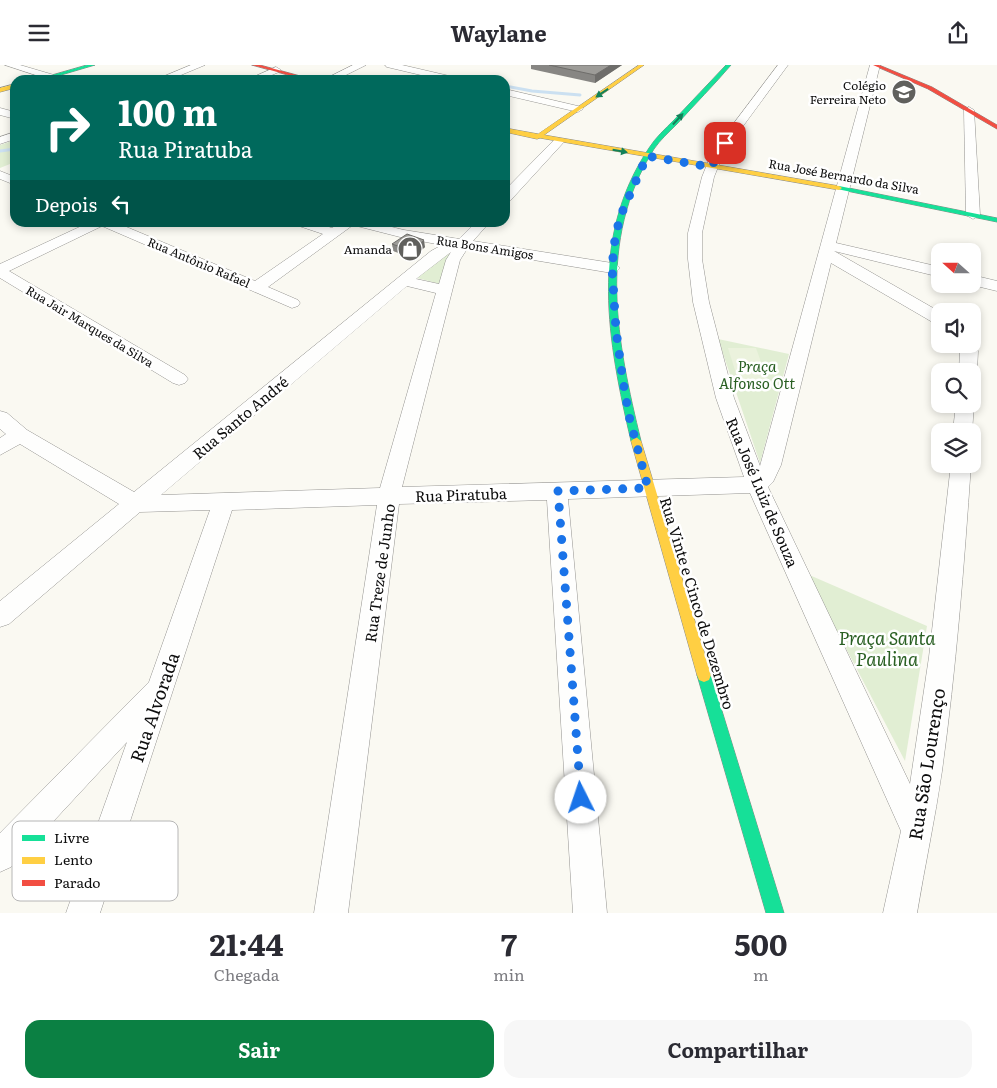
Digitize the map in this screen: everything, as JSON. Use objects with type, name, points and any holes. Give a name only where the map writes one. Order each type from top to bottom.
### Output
[{"type":"main road","points":[[60,75],[94,65]]},
{"type":"main road","points":[[254,65],[292,75]]},
{"type":"main road","points":[[537,137],[642,65]]},
{"type":"main road","name":"Rua Vinte e Cinco de Dezembro","points":[[729,65],[662,137],[647,156],[620,217],[612,267],[616,330],[629,416],[648,488],[775,913]]},
{"type":"main road","points":[[875,65],[916,81],[997,127]]},
{"type":"main road","name":"Rua José Bernardo da Silva","points":[[510,131],[842,189],[997,220]]},
{"type":"street","points":[[10,65],[36,75]]},
{"type":"street","points":[[173,75],[200,65]]},
{"type":"street","points":[[339,75],[361,65]]},
{"type":"street","points":[[390,65],[433,75]]},
{"type":"street","name":"Rua José Luiz de Souza","points":[[783,65],[725,143],[711,167],[695,233],[697,277],[707,329],[724,398],[757,485],[916,831]]},
{"type":"street","points":[[757,485],[766,476],[771,465],[875,65]]},
{"type":"street","points":[[265,75],[276,71]]},
{"type":"street","points":[[510,93],[578,109]]},
{"type":"street","points":[[969,110],[973,215]]},
{"type":"street","points":[[510,193],[559,141]]},
{"type":"street","points":[[0,271],[90,227]]},
{"type":"street","name":"Rua Antônio Rafael","points":[[115,227],[292,303]]},
{"type":"street","points":[[316,227],[333,233]]},
{"type":"street","points":[[257,287],[342,227]]},
{"type":"street","name":"Rua Bons Amigos","points":[[375,227],[404,234],[612,267]]},
{"type":"street","name":"Rua Santo André","points":[[0,616],[442,250],[463,243],[478,227]]},
{"type":"street","name":"Rua Treze de Junho","points":[[331,913],[390,496],[400,448],[445,289],[456,254],[463,243]]},
{"type":"street","points":[[826,249],[931,270]]},
{"type":"street","points":[[826,249],[931,313]]},
{"type":"street","name":"Rua Jair Marques da Silva","points":[[0,271],[179,379]]},
{"type":"street","points":[[404,281],[445,289]]},
{"type":"street","points":[[981,282],[997,286]]},
{"type":"street","points":[[0,448],[6,424],[136,504]]},
{"type":"street","name":"Rua São Lourenço","points":[[900,913],[934,726],[950,583],[959,473]]},
{"type":"street","name":"Rua Piratuba","points":[[136,504],[757,485]]},
{"type":"street","points":[[558,491],[590,913]]},
{"type":"street","name":"Rua Alvorada","points":[[115,821],[224,501]]},
{"type":"street","points":[[33,821],[161,687]]},
{"type":"street","points":[[0,856],[12,843]]},
{"type":"street","name":"Rua Alvorada","points":[[83,913],[87,901]]},
{"type":"green space","points":[[10,142],[10,164],[0,168],[0,145]]},
{"type":"green space","points":[[450,252],[440,284],[417,278]]},
{"type":"green space","name":"Praça Alfonso Ott","points":[[718,339],[789,354],[760,463]]},
{"type":"green space","points":[[728,348],[756,348],[771,390],[741,389]]},
{"type":"green space","name":"Praça Santa Paulina","points":[[807,574],[927,626],[905,761]]},
{"type":"building","points":[[549,65],[611,65],[595,75]]},
{"type":"building","points":[[407,234],[424,240],[412,251],[392,244]]},
{"type":"waterway","points":[[510,87],[532,91],[580,95]]},
{"type":"waterway","points":[[0,151],[10,150]]},
{"type":"traffic: fast","points":[[56,75],[93,65]]},
{"type":"traffic: fast","points":[[636,441],[620,368],[612,292],[613,254],[620,217],[632,182],[651,149],[729,65]]},
{"type":"traffic: fast","points":[[839,188],[997,220]]},
{"type":"traffic: fast","points":[[704,675],[775,913]]},
{"type":"traffic: slow","points":[[537,137],[642,65]]},
{"type":"traffic: slow","points":[[0,90],[10,87]]},
{"type":"traffic: slow","points":[[510,131],[839,188]]},
{"type":"traffic: slow","points":[[636,441],[704,675]]},
{"type":"traffic: jam","points":[[254,65],[293,75]]},
{"type":"traffic: jam","points":[[875,65],[930,88],[997,127]]},
{"type":"place","name":"Colégio Ferreira Neto","points":[[904,92]]},
{"type":"place","name":"Amanda","points":[[410,249]]},
{"type":"route","points":[[581,798],[558,491],[648,488],[629,416],[618,353],[612,267],[615,239],[623,209],[647,156],[711,167],[718,152],[725,143]]}]
